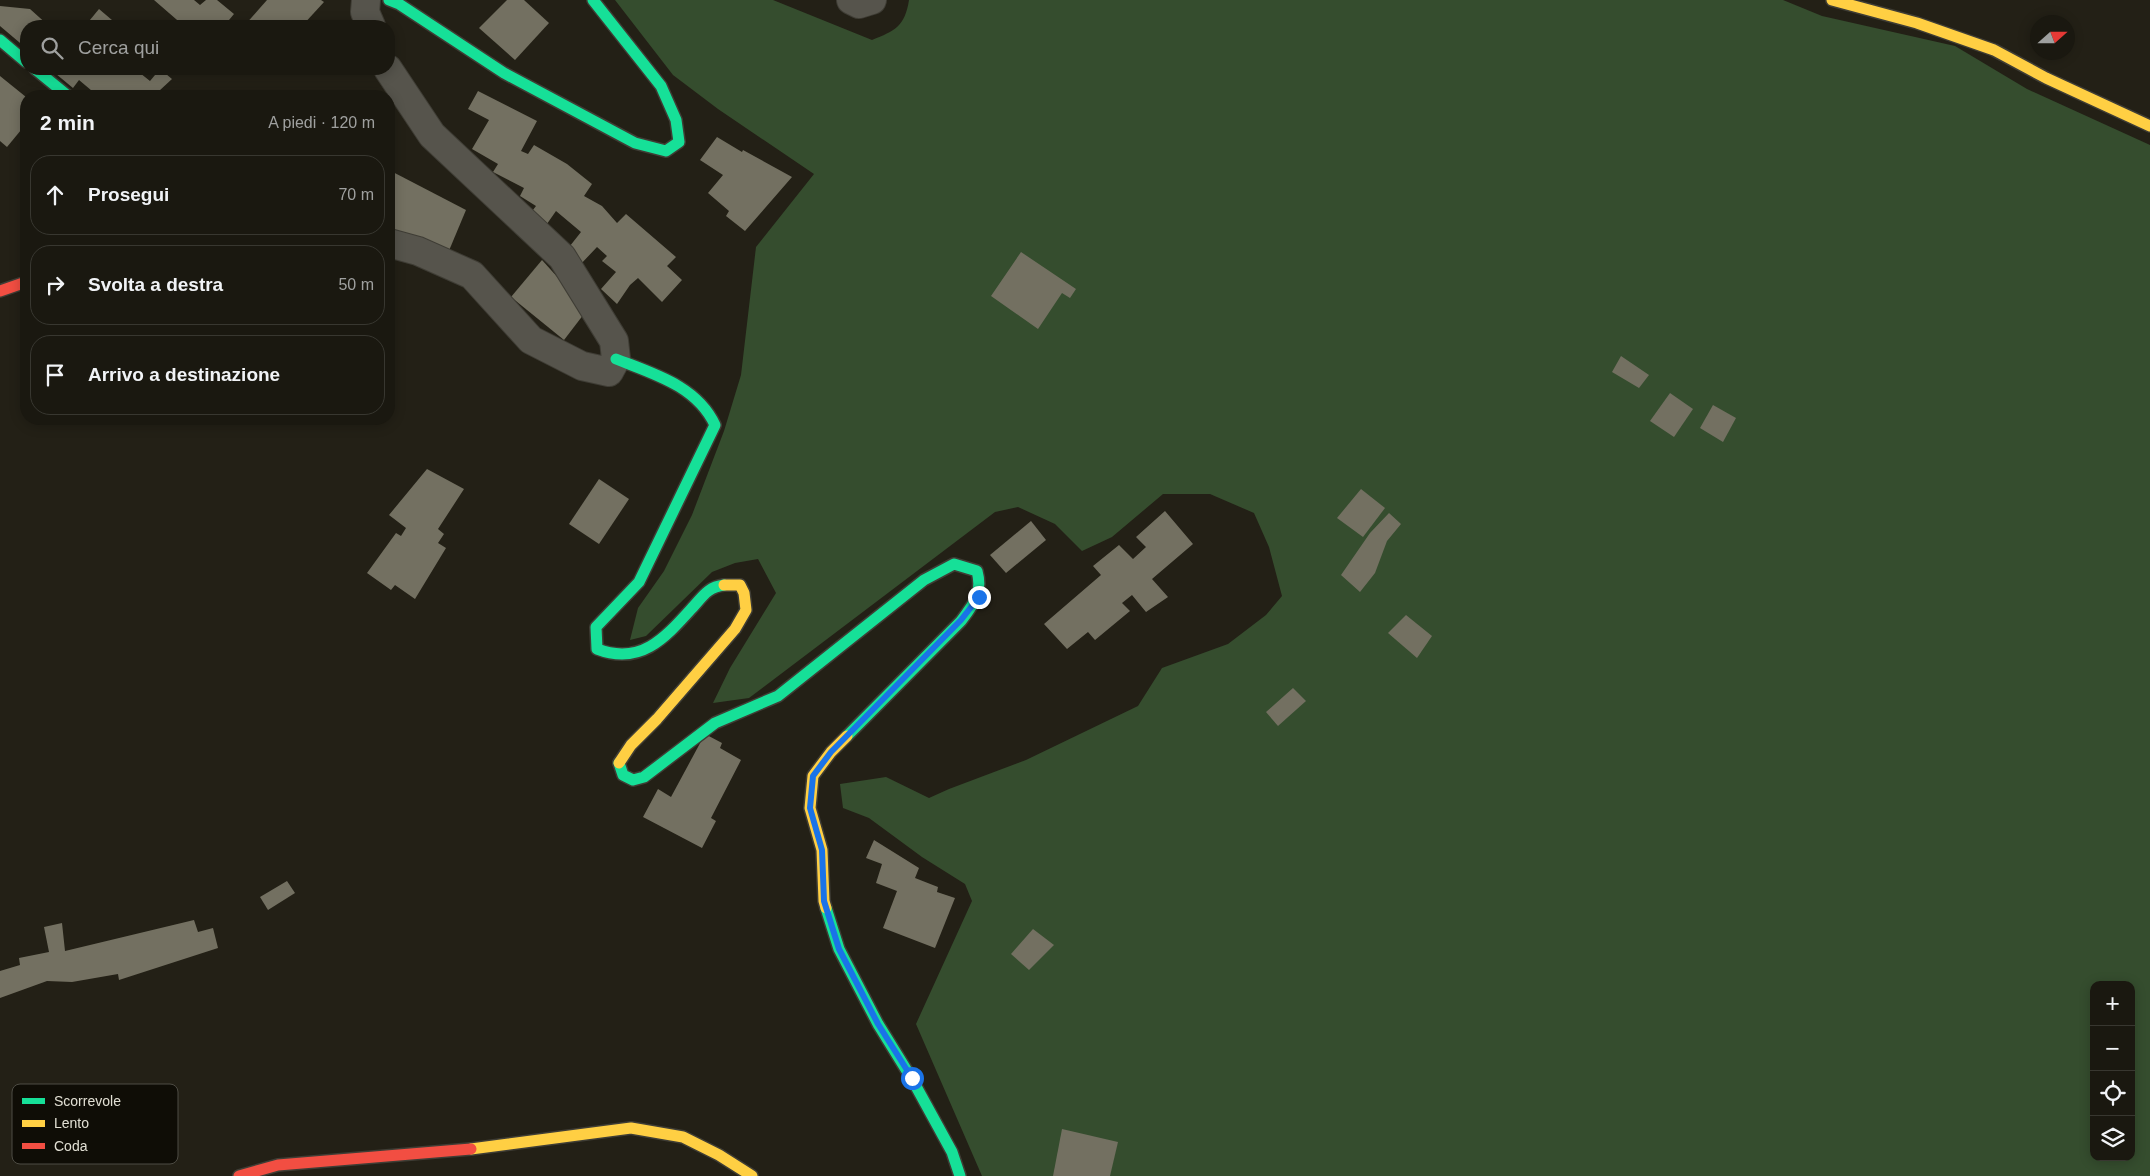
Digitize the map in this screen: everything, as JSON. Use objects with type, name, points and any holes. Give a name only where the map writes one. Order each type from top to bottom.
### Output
[{"type":"street","points":[[366,0],[365,12],[368,20]]},
{"type":"street","points":[[389,0],[399,4],[504,73],[635,143],[666,151],[679,142],[676,120],[662,86],[593,0]]},
{"type":"street","points":[[851,0],[859,4],[872,0]]},
{"type":"street","points":[[1832,0],[1916,24],[1994,50],[2046,78],[2150,126]]},
{"type":"street","points":[[0,40],[20,57]]},
{"type":"street","points":[[42,75],[61,90]]},
{"type":"street","points":[[392,75],[432,135],[562,257],[614,341],[616,359],[609,372],[582,366],[530,340],[472,275],[418,251],[395,245]]},
{"type":"street","points":[[0,291],[20,284]]},
{"type":"street","points":[[616,359],[661,377],[696,397],[712,414],[715,425],[638,582],[596,627],[597,649],[607,655],[636,655],[662,638],[709,589],[727,584],[740,585],[744,593],[746,610],[735,629],[657,719],[630,744],[620,764],[623,775],[633,780],[644,777],[714,723],[778,696],[924,580],[954,564],[977,571],[980,580],[979,597],[961,620],[831,752],[813,776],[810,808],[822,850],[824,901],[839,949],[878,1024],[912,1078],[952,1152],[960,1176]]},
{"type":"street","points":[[238,1176],[278,1165],[478,1148],[631,1128],[682,1137],[719,1155],[752,1176]]},
{"type":"green space","points":[[615,0],[773,0],[872,40],[887,34],[902,22],[909,0],[1783,0],[1822,16],[1955,46],[2027,89],[2150,145],[2150,1176],[982,1176],[916,1024],[972,901],[965,884],[922,857],[869,818],[843,808],[840,784],[886,777],[929,798],[1026,760],[1138,706],[1162,668],[1228,644],[1266,615],[1282,596],[1269,547],[1254,513],[1210,494],[1163,494],[1112,537],[1082,551],[1055,524],[1018,507],[995,512],[749,698],[713,703],[730,668],[776,593],[758,559],[735,563],[712,572],[646,636],[630,640],[638,608],[664,571],[692,515],[724,431],[741,375],[756,247],[814,174],[718,109],[673,75]]},
{"type":"building","points":[[154,0],[194,0],[200,5],[206,0],[217,0],[234,14],[229,20],[177,20]]},
{"type":"building","points":[[267,0],[321,0],[324,2],[308,20],[249,20]]},
{"type":"building","points":[[507,0],[524,0],[549,23],[515,60],[479,28]]},
{"type":"building","points":[[0,6],[30,9],[42,20],[20,20],[20,43],[0,26]]},
{"type":"building","points":[[99,9],[112,20],[90,20]]},
{"type":"building","points":[[57,75],[142,75],[150,81],[155,75],[167,75],[172,79],[160,90],[91,90],[79,80],[73,88]]},
{"type":"building","points":[[0,76],[20,92],[20,131],[7,147],[0,141]]},
{"type":"building","points":[[478,91],[537,121],[521,151],[528,154],[534,145],[567,164],[592,184],[584,196],[602,206],[617,223],[626,214],[676,257],[667,266],[682,280],[662,302],[638,278],[630,285],[617,304],[601,289],[616,272],[602,261],[607,256],[597,247],[579,266],[566,251],[581,232],[556,211],[542,231],[526,219],[536,206],[520,196],[524,188],[493,172],[498,164],[472,149],[489,120],[468,109]]},
{"type":"building","points":[[717,137],[792,177],[745,231],[726,216],[729,211],[708,193],[723,175],[700,160]]},
{"type":"building","points":[[395,173],[466,210],[448,253],[395,233]]},
{"type":"building","points":[[1021,252],[1076,289],[1070,298],[1062,293],[1038,329],[991,296]]},
{"type":"building","points":[[542,260],[587,310],[564,340],[511,297]]},
{"type":"building","points":[[1621,356],[1649,375],[1639,388],[1612,372]]},
{"type":"building","points":[[1670,393],[1693,409],[1674,437],[1650,421]]},
{"type":"building","points":[[1713,405],[1736,418],[1723,442],[1700,428]]},
{"type":"building","points":[[427,469],[464,489],[438,529],[444,534],[438,543],[446,548],[415,599],[395,585],[391,590],[367,573],[396,533],[401,536],[406,528],[389,515]]},
{"type":"building","points":[[599,479],[629,499],[599,544],[569,524]]},
{"type":"building","points":[[1361,489],[1385,508],[1363,537],[1337,518]]},
{"type":"building","points":[[1165,511],[1193,544],[1152,579],[1168,597],[1146,612],[1132,595],[1122,603],[1130,611],[1095,640],[1088,632],[1067,649],[1044,624],[1101,575],[1093,566],[1119,545],[1133,559],[1146,547],[1136,537]]},
{"type":"building","points":[[1389,513],[1401,524],[1387,541],[1375,573],[1360,592],[1341,575],[1370,533]]},
{"type":"building","points":[[1031,521],[1046,540],[1006,573],[990,555]]},
{"type":"building","points":[[1406,615],[1432,636],[1417,658],[1388,633]]},
{"type":"building","points":[[1293,688],[1306,701],[1278,726],[1266,712]]},
{"type":"building","points":[[705,734],[722,743],[720,748],[741,760],[711,818],[716,821],[702,848],[643,817],[658,789],[671,797]]},
{"type":"building","points":[[874,840],[919,868],[915,878],[938,887],[937,892],[955,898],[935,948],[883,928],[897,891],[876,883],[882,864],[866,858]]},
{"type":"building","points":[[287,881],[295,893],[268,910],[260,897]]},
{"type":"building","points":[[194,920],[198,932],[213,928],[218,948],[119,980],[118,974],[72,982],[47,981],[0,998],[0,971],[20,965],[19,958],[49,952],[44,927],[62,923],[65,951]]},
{"type":"building","points":[[1033,929],[1054,945],[1029,970],[1011,954]]},
{"type":"building","points":[[1062,1129],[1118,1142],[1110,1176],[1053,1176]]},
{"type":"traffic: fast","points":[[389,0],[399,4],[504,73],[635,143],[666,151],[679,142],[676,120],[661,86],[593,0]]},
{"type":"traffic: fast","points":[[0,40],[20,57]]},
{"type":"traffic: fast","points":[[42,75],[61,90]]},
{"type":"traffic: fast","points":[[616,359],[659,376],[686,391],[697,400],[715,425],[639,582],[596,627],[597,649],[627,654],[651,646],[672,629],[706,593],[718,586],[724,585]]},
{"type":"traffic: fast","points":[[619,763],[623,775],[633,780],[644,777],[715,723],[778,696],[924,580],[954,564],[977,571],[979,579],[978,592],[970,609],[961,621],[847,736]]},
{"type":"traffic: fast","points":[[826,908],[839,949],[878,1024],[912,1079],[952,1152],[960,1176]]},
{"type":"traffic: slow","points":[[1832,0],[1917,23],[1994,50],[2046,78],[2150,126]]},
{"type":"traffic: slow","points":[[619,763],[631,745],[657,719],[735,629],[746,610],[744,593],[740,585],[724,585]]},
{"type":"traffic: slow","points":[[826,908],[824,901],[822,850],[810,808],[813,776],[831,752],[847,736]]},
{"type":"traffic: slow","points":[[471,1149],[631,1128],[683,1137],[719,1155],[752,1176]]},
{"type":"traffic: jam","points":[[0,291],[20,284]]},
{"type":"traffic: jam","points":[[239,1176],[278,1165],[471,1149]]},
{"type":"route","points":[[912,1078],[878,1024],[839,949],[824,901],[822,850],[810,808],[813,776],[831,752],[961,620],[979,597]]}]
